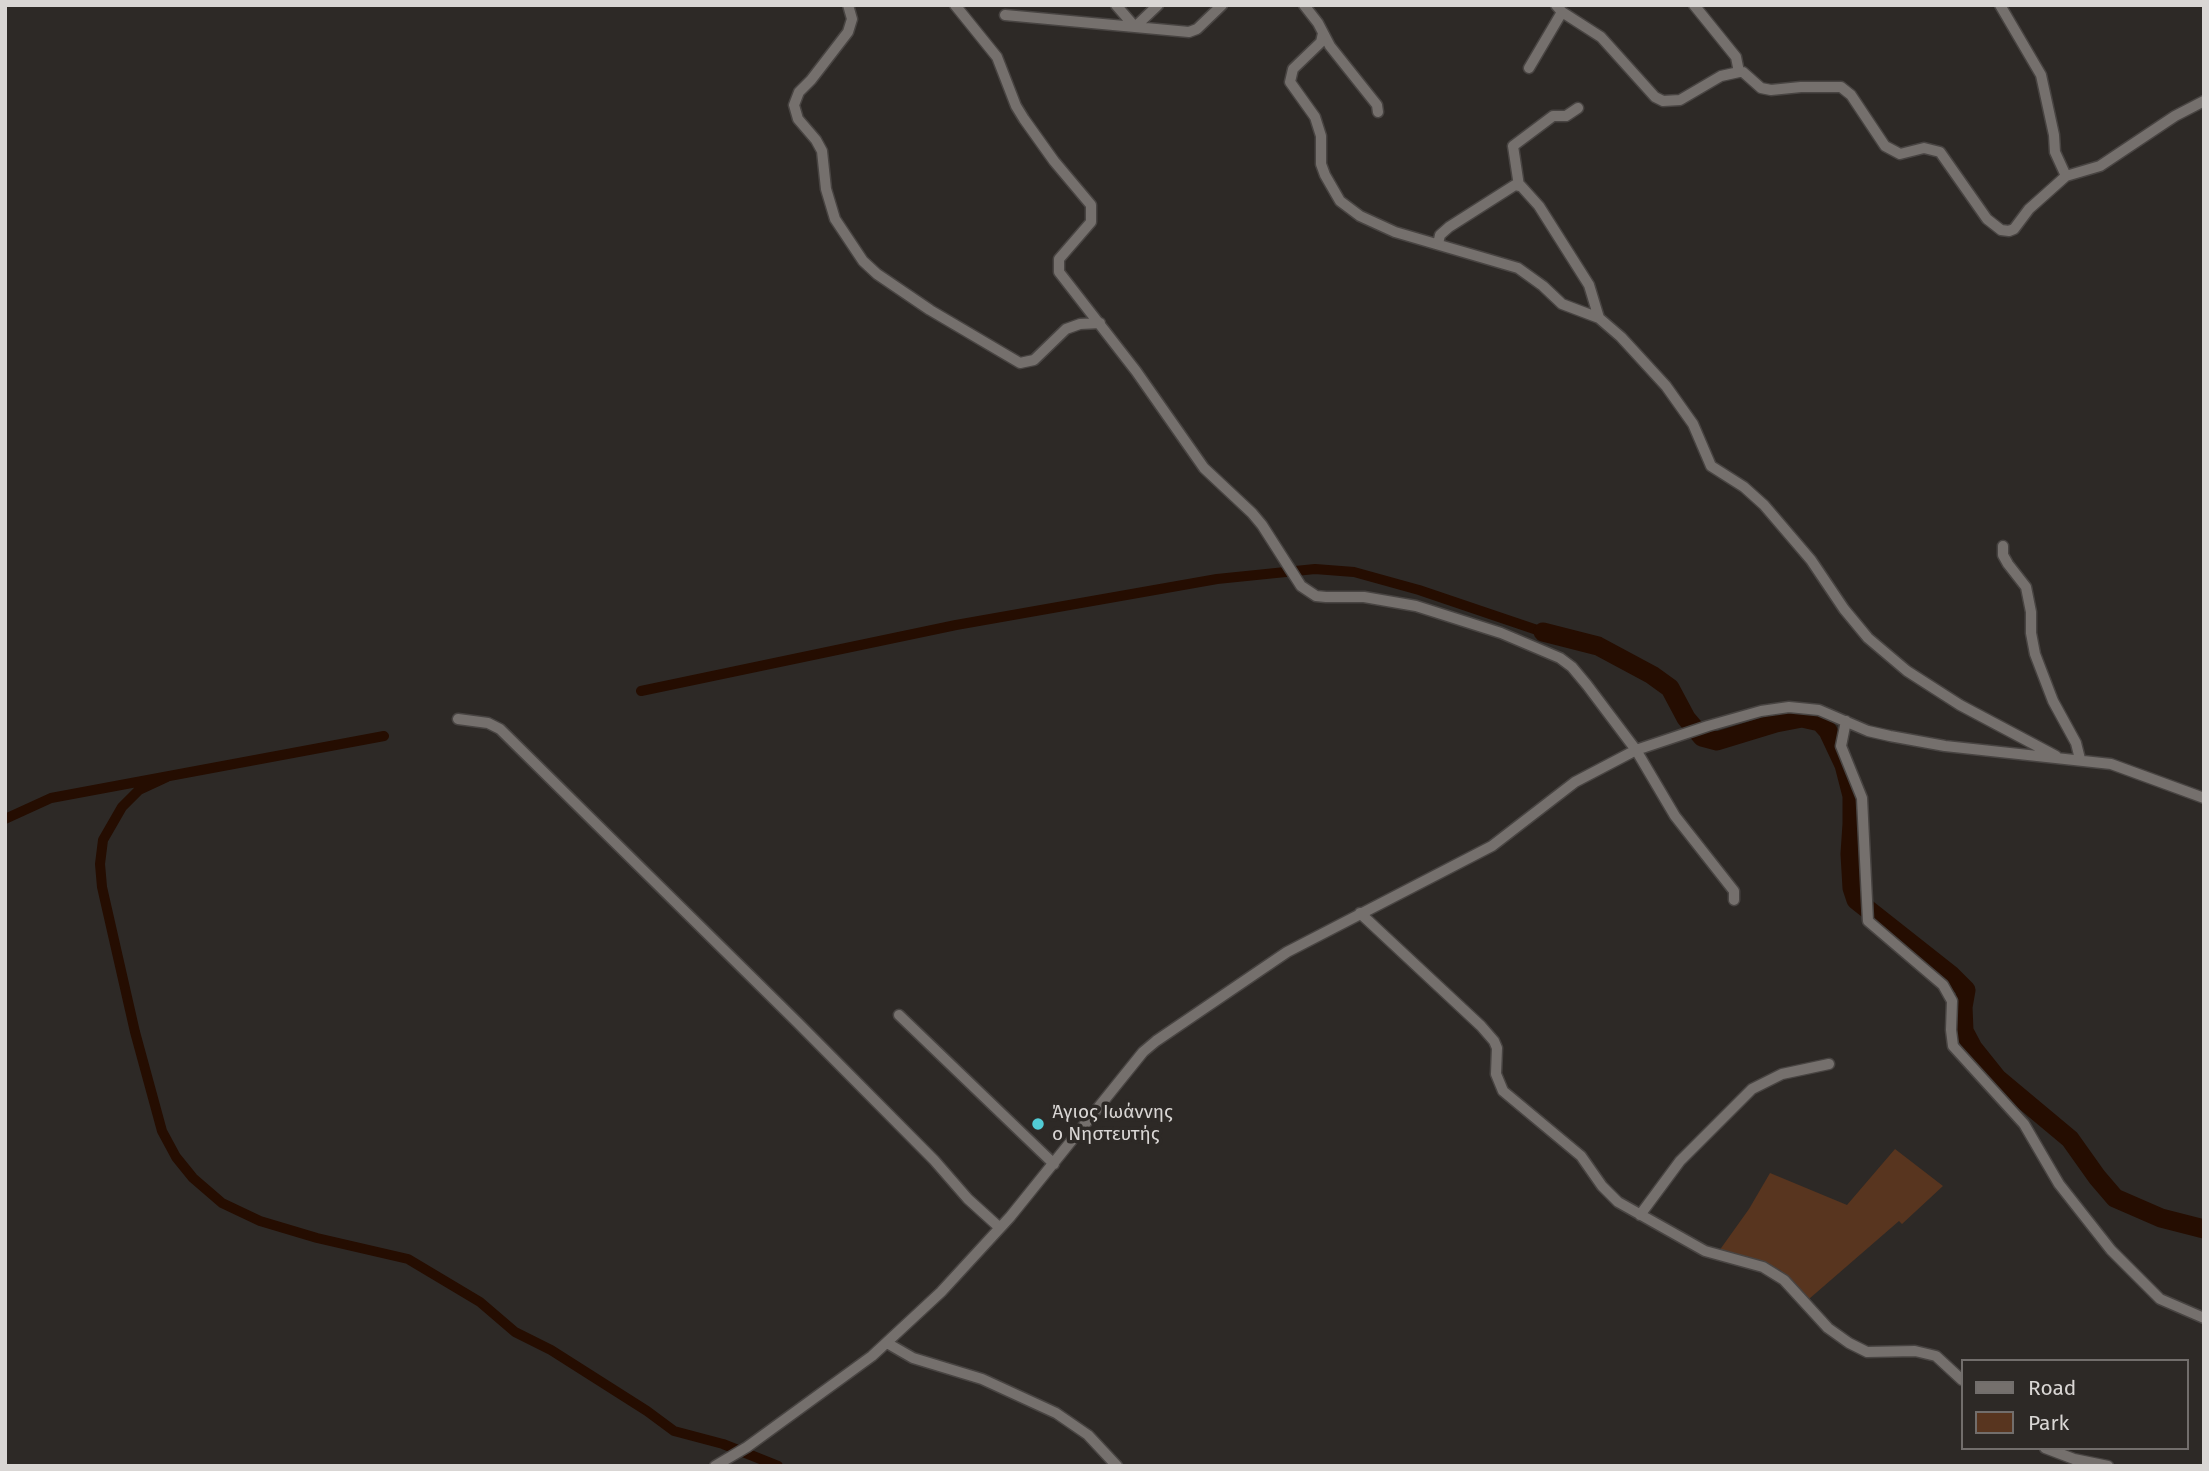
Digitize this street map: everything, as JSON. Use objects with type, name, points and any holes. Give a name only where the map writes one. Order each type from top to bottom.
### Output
[{"type":"street","points":[[848,5],[852,19],[848,32],[799,92],[794,105],[798,119],[822,150],[826,189],[835,219],[863,261],[877,274],[930,310],[1020,363],[1034,360],[1066,329],[1080,324],[1100,323]]},
{"type":"street","points":[[955,5],[1004,69],[1021,115],[1092,207],[1090,224],[1060,257],[1058,268],[1213,478],[1252,513],[1301,586],[1316,596],[1364,597],[1416,606],[1541,649],[1572,667],[1636,750],[1675,817],[1734,891],[1734,900]]},
{"type":"street","points":[[1116,5],[1135,27]]},
{"type":"street","points":[[1135,27],[1158,5]]},
{"type":"street","points":[[1004,15],[1192,31],[1222,5]]},
{"type":"street","points":[[1304,5],[1330,46],[1377,105],[1378,112]]},
{"type":"street","points":[[1694,5],[1736,57],[1739,72]]},
{"type":"street","points":[[2000,5],[2041,75],[2055,152],[2066,176]]},
{"type":"street","points":[[1529,68],[1559,9],[1601,37],[1655,97],[1663,101],[1680,100],[1721,75],[1739,72],[1751,78],[1761,88],[1770,90],[1812,86],[1841,87],[1851,95],[1885,146],[1892,151],[1907,153],[1924,148],[1940,152],[1987,219],[2001,230],[2008,231],[2014,229],[2029,209],[2066,176],[2100,166],[2175,116],[2204,101]]},
{"type":"street","points":[[1323,33],[1321,42],[1293,69],[1290,82],[1320,128],[1321,163],[1340,201],[1360,216],[1395,233],[1518,268],[1562,304],[1600,318],[1621,337],[1673,395],[1697,432],[1711,466],[1764,505],[1811,561],[1868,638],[1907,671],[1960,705],[2057,757]]},
{"type":"street","points":[[1519,186],[1513,146],[1553,116],[1566,116],[1578,108]]},
{"type":"street","points":[[1437,244],[1440,234],[1449,227],[1515,185],[1519,186],[1527,190],[1539,206],[1589,285],[1600,318]]},
{"type":"street","points":[[2003,546],[2003,555],[2008,564],[2026,587],[2035,654],[2053,701],[2076,743],[2080,759]]},
{"type":"street","points":[[715,1466],[747,1447],[855,1369],[941,1292],[1000,1228],[1143,1052],[1156,1041],[1287,952],[1492,846],[1575,782],[1636,750],[1761,711],[1789,707],[1819,710],[1868,731],[1918,741],[2111,764],[2204,798]]},
{"type":"street","points":[[458,719],[488,723],[500,729],[798,1023],[968,1199],[1000,1228]]},
{"type":"street","points":[[1846,721],[1841,746],[1862,798],[1868,921],[1943,985],[1952,1001],[1953,1046],[2025,1124],[2059,1184],[2111,1250],[2160,1299],[2204,1318]]},
{"type":"street","points":[[1360,913],[1481,1026],[1494,1041],[1498,1055],[1496,1074],[1503,1091],[1574,1149],[1609,1195],[1705,1251],[1763,1267],[1784,1280],[1828,1328],[1849,1343],[1867,1352],[1915,1351],[1936,1356],[1960,1378]]},
{"type":"street","points":[[899,1015],[1054,1164]]},
{"type":"street","points":[[1640,1215],[1680,1161],[1752,1089],[1782,1074],[1829,1064]]},
{"type":"street","points":[[887,1343],[927,1364],[982,1380],[1056,1413],[1088,1435],[1117,1466]]},
{"type":"street","points":[[2050,1450],[2074,1459],[2108,1466]]},
{"type":"green space","points":[[1895,1149],[1943,1186],[1902,1224],[1899,1221],[1809,1299],[1780,1270],[1719,1251],[1749,1209],[1770,1173],[1847,1205]]},
{"type":"waterway","points":[[641,691],[956,625],[1217,579],[1315,569],[1354,572],[1419,590],[1543,632]]},
{"type":"waterway","points":[[1543,632],[1598,646],[1652,675],[1670,688],[1686,718],[1702,737],[1717,741],[1802,718],[1820,722],[1828,731],[1844,765],[1852,796],[1850,854],[1852,888],[1856,900],[1951,975],[1966,990],[1963,1007],[1964,1031],[1973,1048],[1997,1078],[2070,1139],[2115,1198],[2161,1218],[2204,1229]]},
{"type":"waterway","points":[[5,819],[51,798],[384,736]]},
{"type":"waterway","points":[[167,777],[139,790],[122,807],[103,840],[100,864],[102,887],[135,1032],[162,1131],[176,1157],[193,1178],[222,1203],[260,1221],[317,1238],[408,1259],[480,1302],[515,1332],[551,1350],[674,1431],[723,1444],[778,1466]]},
{"type":"place","name":"Άγιος Ιωάννης ο Νηστευτής","points":[[1038,1124]]}]
